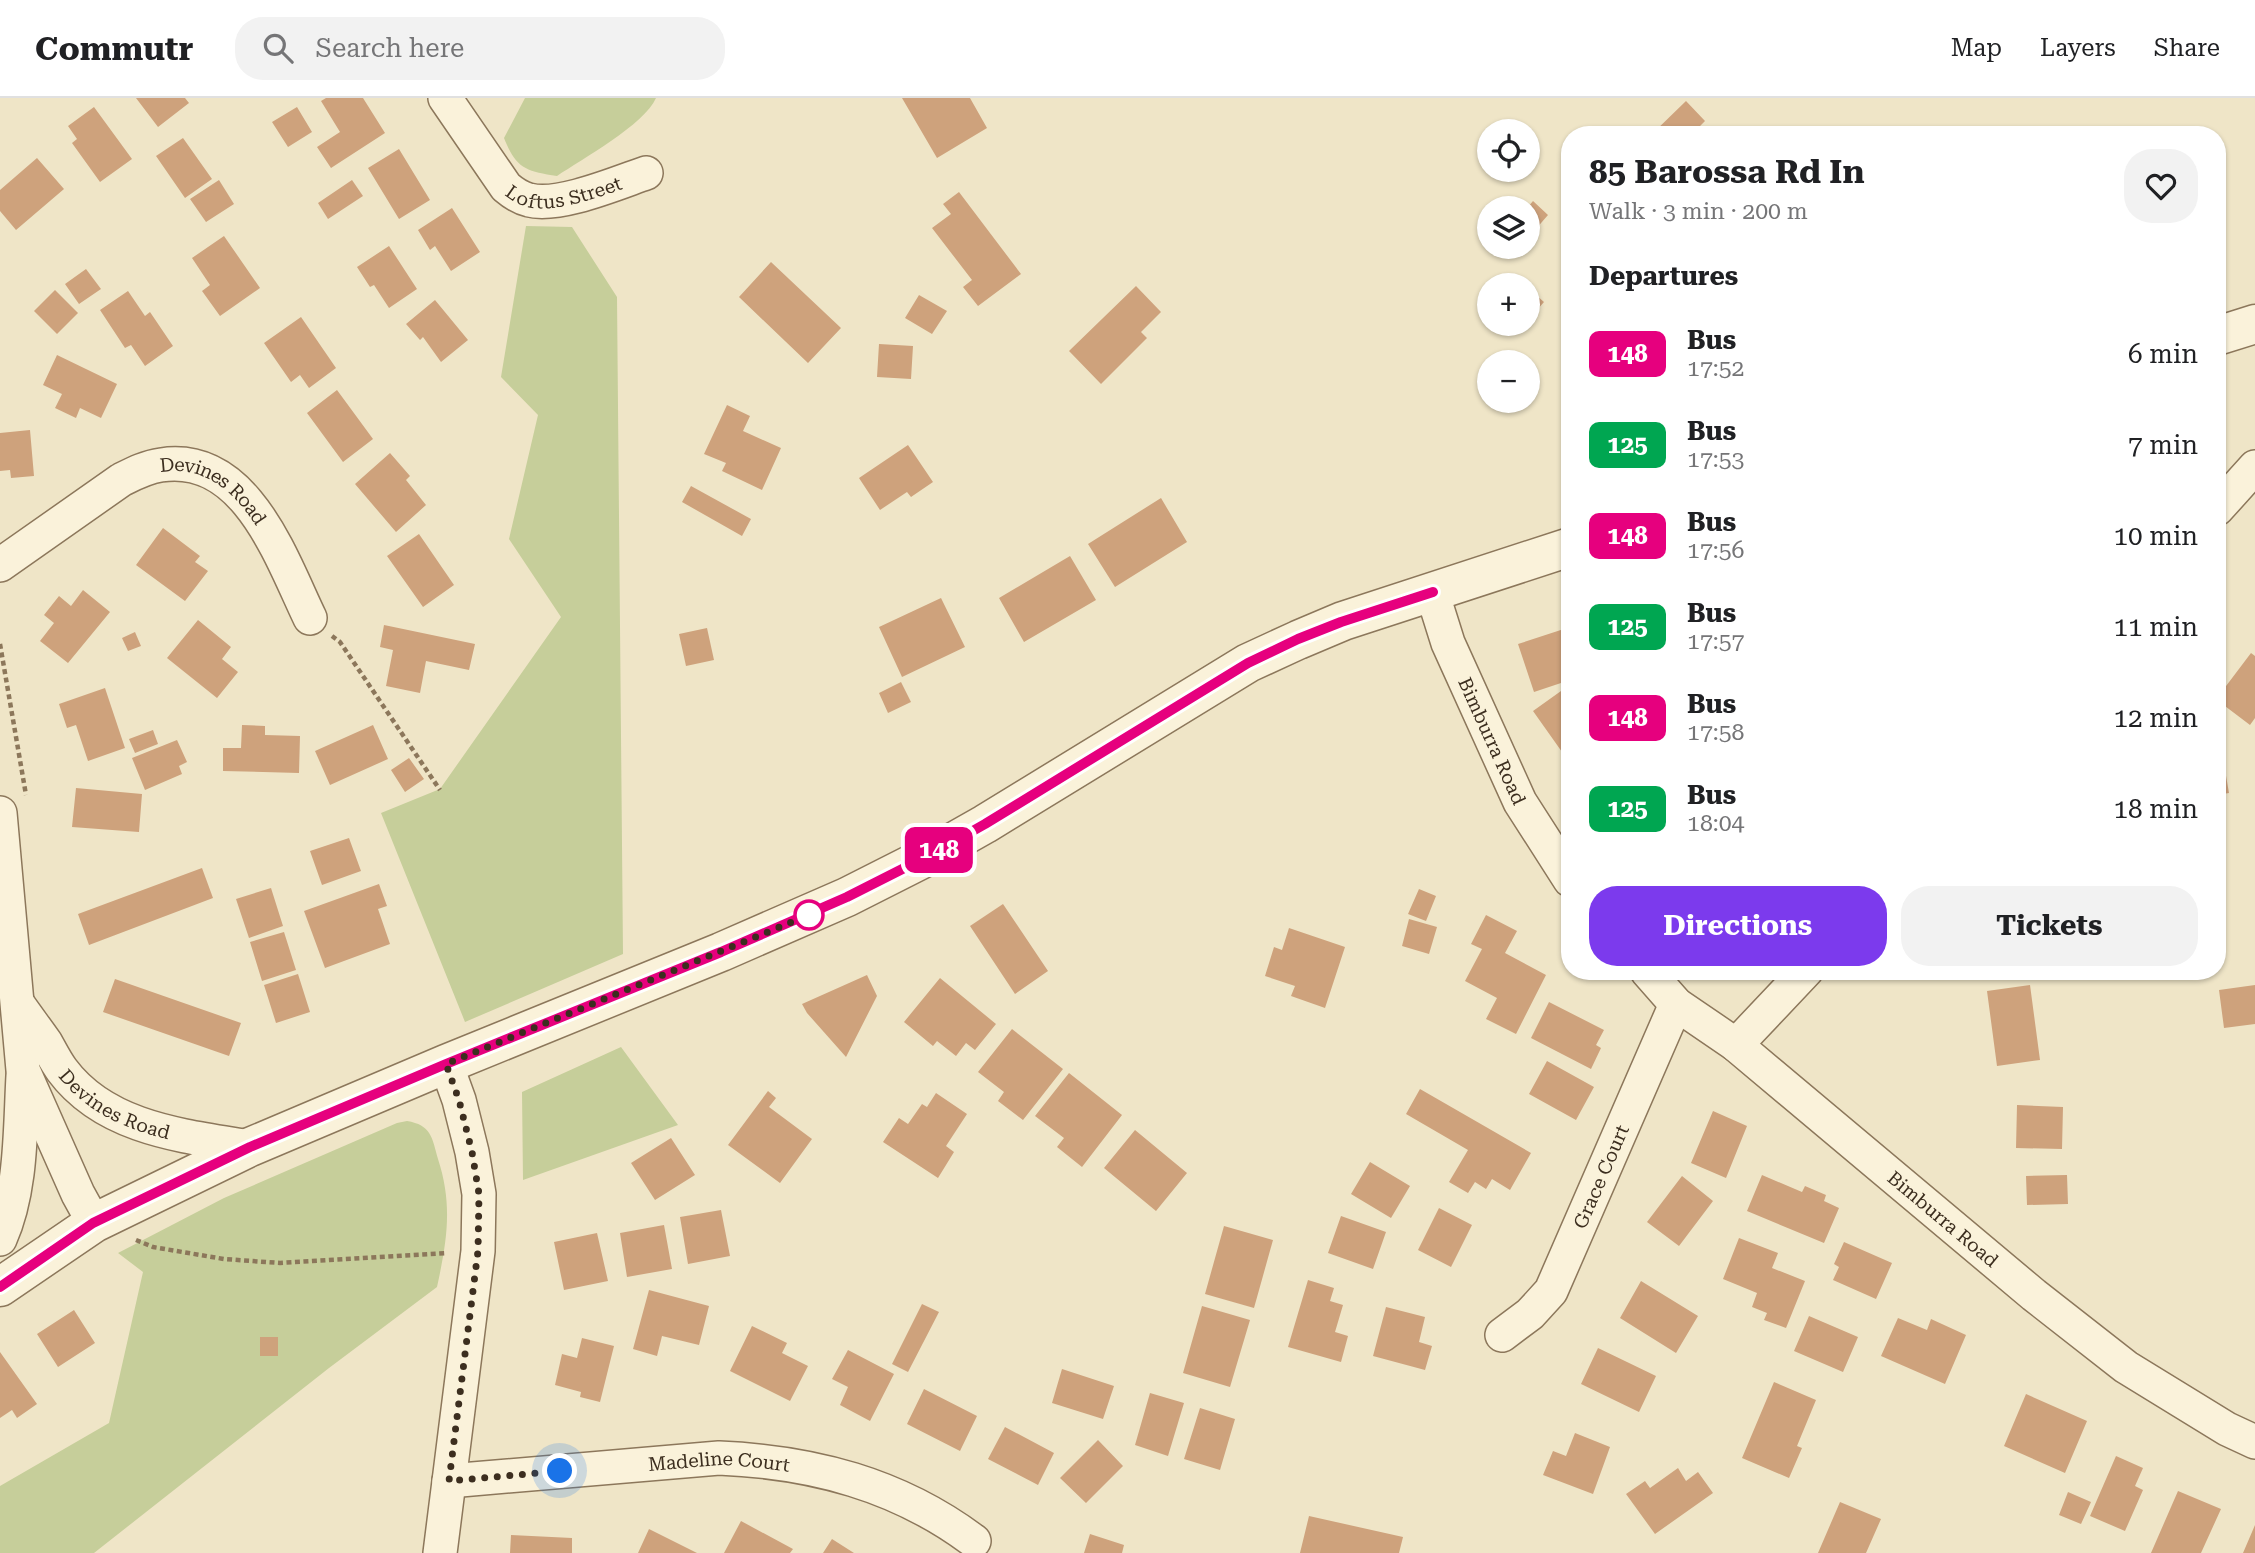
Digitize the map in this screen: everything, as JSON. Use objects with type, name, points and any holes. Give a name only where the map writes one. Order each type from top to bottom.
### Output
[{"type":"street","name":"Loftus Street","points":[[445,98],[506,187],[517,196],[532,201],[552,201],[646,173]]},
{"type":"street","points":[[2226,333],[2255,324]]},
{"type":"street","name":"Devines Road","points":[[0,565],[121,480],[141,470],[160,465],[193,465],[208,470],[248,500],[269,533],[310,618]]},
{"type":"street","points":[[2226,499],[2255,467]]},
{"type":"street","points":[[0,1287],[93,1223],[250,1147],[841,900],[985,824],[1248,663],[1298,639],[1341,622],[1561,550]]},
{"type":"street","name":"Bimburra Road","points":[[1433,592],[1448,643],[1520,802],[1561,866]]},
{"type":"street","points":[[0,813],[23,1070],[19,1148],[12,1200],[0,1239]]},
{"type":"street","name":"Bimburra Road","points":[[1655,980],[1676,1004],[1736,1045],[2034,1295],[2126,1367],[2227,1429],[2255,1442]]},
{"type":"street","points":[[1736,1045],[1797,980]]},
{"type":"street","name":"Devines Road","points":[[18,1004],[63,1071],[89,1098],[117,1115],[142,1125],[175,1134],[250,1147]]},
{"type":"street","name":"Grace Court","points":[[1502,1335],[1530,1314],[1551,1291],[1676,1004]]},
{"type":"street","points":[[440,1553],[478,1251],[479,1194],[459,1100],[446,1064]]},
{"type":"street","points":[[23,1070],[93,1223]]},
{"type":"street","name":"Madeline Court","points":[[449,1481],[719,1458],[759,1460],[797,1465],[838,1475],[889,1492],[948,1521],[974,1541]]},
{"type":"path","points":[[310,618],[340,642],[440,790]]},
{"type":"path","points":[[93,1223],[153,1247],[224,1259],[281,1263],[478,1251]]},
{"type":"green space","points":[[525,98],[656,98],[626,130],[557,176],[529,170],[523,166],[513,156],[504,138]]},
{"type":"green space","points":[[526,226],[572,227],[617,297],[623,954],[465,1022],[381,813],[440,789],[561,617],[509,539],[538,415],[501,377]]},
{"type":"green space","points":[[621,1047],[678,1125],[523,1180],[522,1092]]},
{"type":"green space","points":[[407,1121],[421,1126],[429,1133],[446,1192],[447,1223],[437,1287],[329,1368],[94,1553],[0,1553],[0,1486],[109,1423],[143,1272],[118,1253],[224,1198]]},
{"type":"building","points":[[136,98],[185,98],[189,103],[158,127]]},
{"type":"building","points":[[326,98],[363,98],[385,133],[331,168],[317,147],[340,132],[321,101]]},
{"type":"building","points":[[902,98],[970,98],[987,128],[937,158]]},
{"type":"building","points":[[1686,101],[1705,121],[1700,126],[1660,126]]},
{"type":"building","points":[[94,107],[132,159],[100,182],[72,143],[77,139],[68,126]]},
{"type":"building","points":[[297,107],[312,132],[288,147],[272,122]]},
{"type":"building","points":[[183,138],[212,179],[185,198],[156,156]]},
{"type":"building","points":[[399,149],[430,200],[399,219],[368,168]]},
{"type":"building","points":[[37,158],[64,189],[16,230],[0,211],[0,190]]},
{"type":"building","points":[[219,180],[234,204],[206,222],[190,199]]},
{"type":"building","points":[[352,180],[363,196],[328,219],[318,203]]},
{"type":"building","points":[[959,192],[1021,274],[978,306],[963,287],[972,280],[932,228],[951,214],[943,204]]},
{"type":"building","points":[[452,208],[480,252],[451,271],[435,246],[430,250],[418,230]]},
{"type":"building","points":[[1540,208],[1548,215],[1540,224]]},
{"type":"building","points":[[224,236],[260,288],[220,316],[202,291],[210,285],[192,258]]},
{"type":"building","points":[[389,246],[417,289],[389,308],[374,285],[370,287],[357,267]]},
{"type":"building","points":[[771,262],[841,328],[808,363],[739,297]]},
{"type":"building","points":[[86,269],[101,289],[79,304],[65,284]]},
{"type":"building","points":[[1136,286],[1161,312],[1141,332],[1147,338],[1101,384],[1069,351]]},
{"type":"building","points":[[55,290],[78,313],[57,334],[34,311]]},
{"type":"building","points":[[128,291],[145,316],[150,312],[173,346],[145,366],[131,345],[125,348],[100,310]]},
{"type":"building","points":[[919,295],[947,311],[932,334],[905,318]]},
{"type":"building","points":[[435,300],[468,340],[441,362],[423,337],[420,340],[406,324]]},
{"type":"building","points":[[301,317],[336,368],[309,388],[300,375],[291,382],[264,343]]},
{"type":"building","points":[[879,344],[913,346],[911,379],[877,377]]},
{"type":"building","points":[[57,355],[117,384],[101,418],[80,408],[76,418],[55,408],[62,394],[43,385]]},
{"type":"building","points":[[337,390],[373,439],[343,462],[307,413]]},
{"type":"building","points":[[727,405],[750,416],[743,431],[781,448],[762,490],[722,471],[726,463],[704,454]]},
{"type":"building","points":[[30,430],[34,476],[11,478],[10,470],[0,471],[0,433]]},
{"type":"building","points":[[908,445],[933,482],[911,497],[907,492],[880,510],[859,478]]},
{"type":"building","points":[[390,453],[410,476],[406,480],[426,505],[396,532],[355,484]]},
{"type":"building","points":[[691,486],[751,519],[742,536],[682,502]]},
{"type":"building","points":[[1161,498],[1187,542],[1115,587],[1088,544]]},
{"type":"building","points":[[163,528],[200,556],[195,562],[208,571],[185,601],[136,565]]},
{"type":"building","points":[[419,534],[454,585],[423,607],[387,556]]},
{"type":"building","points":[[1070,556],[1096,600],[1024,642],[999,598]]},
{"type":"building","points":[[83,590],[110,612],[68,663],[40,641],[54,623],[44,615],[59,596],[71,606]]},
{"type":"building","points":[[941,598],[965,647],[902,677],[879,627]]},
{"type":"building","points":[[198,620],[231,647],[222,659],[238,672],[217,698],[167,658]]},
{"type":"building","points":[[384,625],[475,644],[469,670],[426,661],[420,693],[386,686],[393,650],[380,647]]},
{"type":"building","points":[[707,628],[714,660],[686,666],[679,634]]},
{"type":"building","points":[[1561,630],[1561,683],[1534,692],[1518,644]]},
{"type":"building","points":[[135,632],[141,646],[128,651],[122,638]]},
{"type":"building","points":[[2251,653],[2255,656],[2255,718],[2250,725],[2226,707],[2226,686]]},
{"type":"building","points":[[901,682],[911,702],[888,713],[879,693]]},
{"type":"building","points":[[105,688],[125,748],[88,761],[76,725],[67,728],[59,704]]},
{"type":"building","points":[[1561,691],[1561,751],[1533,711]]},
{"type":"building","points":[[242,725],[265,726],[265,735],[300,736],[299,773],[223,771],[223,748],[241,748]]},
{"type":"building","points":[[373,725],[388,759],[330,785],[315,751]]},
{"type":"building","points":[[153,730],[158,744],[135,753],[129,739]]},
{"type":"building","points":[[177,740],[187,762],[179,766],[182,774],[145,790],[132,758]]},
{"type":"building","points":[[409,758],[424,779],[405,792],[391,770]]},
{"type":"building","points":[[76,788],[142,794],[139,832],[72,827]]},
{"type":"building","points":[[349,838],[361,871],[322,885],[310,851]]},
{"type":"building","points":[[202,868],[213,898],[89,945],[78,914]]},
{"type":"building","points":[[379,884],[387,906],[378,909],[390,944],[325,968],[304,911]]},
{"type":"building","points":[[271,888],[283,926],[249,938],[236,899]]},
{"type":"building","points":[[1419,889],[1436,896],[1426,921],[1408,914]]},
{"type":"building","points":[[1003,904],[1048,971],[1015,994],[970,926]]},
{"type":"building","points":[[1486,915],[1517,931],[1505,953],[1546,975],[1516,1034],[1486,1019],[1497,998],[1465,981],[1482,949],[1471,944]]},
{"type":"building","points":[[1409,919],[1437,927],[1429,954],[1402,946]]},
{"type":"building","points":[[1289,928],[1345,947],[1325,1008],[1291,996],[1295,986],[1265,976],[1274,947],[1282,950]]},
{"type":"building","points":[[284,932],[296,970],[262,981],[250,942]]},
{"type":"building","points":[[298,974],[310,1012],[276,1023],[264,985]]},
{"type":"building","points":[[867,975],[877,996],[846,1057],[802,1004]]},
{"type":"building","points":[[940,978],[996,1024],[975,1050],[966,1043],[956,1056],[937,1041],[933,1046],[904,1022]]},
{"type":"building","points":[[115,979],[241,1023],[229,1056],[103,1012]]},
{"type":"building","points":[[2030,985],[2040,1060],[1997,1066],[1987,991]]},
{"type":"building","points":[[2255,985],[2255,1024],[2224,1028],[2219,990]]},
{"type":"building","points":[[1549,1002],[1604,1030],[1596,1045],[1601,1048],[1591,1069],[1531,1038]]},
{"type":"building","points":[[1012,1029],[1063,1069],[1023,1120],[998,1101],[1004,1092],[978,1072]]},
{"type":"building","points":[[1547,1061],[1594,1087],[1576,1120],[1529,1094]]},
{"type":"building","points":[[1069,1073],[1122,1115],[1082,1167],[1057,1147],[1064,1138],[1035,1116]]},
{"type":"building","points":[[1420,1089],[1531,1153],[1510,1190],[1492,1179],[1486,1189],[1475,1182],[1468,1193],[1449,1182],[1468,1150],[1406,1114]]},
{"type":"building","points":[[768,1091],[776,1098],[769,1107],[812,1139],[780,1183],[728,1145]]},
{"type":"building","points":[[936,1093],[967,1114],[946,1146],[954,1152],[938,1178],[883,1142],[899,1118],[908,1124],[922,1104],[927,1107]]},
{"type":"building","points":[[2017,1105],[2063,1107],[2062,1149],[2016,1148]]},
{"type":"building","points":[[1713,1111],[1747,1126],[1726,1178],[1691,1163]]},
{"type":"building","points":[[1135,1130],[1187,1173],[1156,1211],[1104,1168]]},
{"type":"building","points":[[671,1138],[695,1175],[655,1200],[631,1163]]},
{"type":"building","points":[[1370,1162],[1410,1186],[1391,1218],[1351,1194]]},
{"type":"building","points":[[1762,1175],[1802,1192],[1805,1186],[1826,1195],[1824,1201],[1839,1208],[1824,1243],[1747,1211]]},
{"type":"building","points":[[2067,1175],[2068,1204],[2027,1205],[2026,1176]]},
{"type":"building","points":[[1682,1176],[1713,1201],[1679,1246],[1647,1222]]},
{"type":"building","points":[[1439,1208],[1472,1225],[1451,1267],[1418,1250]]},
{"type":"building","points":[[721,1210],[730,1256],[688,1264],[680,1217]]},
{"type":"building","points":[[1341,1216],[1386,1232],[1373,1269],[1328,1253]]},
{"type":"building","points":[[664,1225],[672,1269],[627,1277],[620,1233]]},
{"type":"building","points":[[1224,1226],[1273,1240],[1254,1308],[1205,1294]]},
{"type":"building","points":[[597,1233],[608,1281],[564,1290],[554,1242]]},
{"type":"building","points":[[1739,1238],[1778,1253],[1772,1268],[1805,1281],[1786,1328],[1764,1320],[1767,1313],[1752,1307],[1757,1293],[1723,1279]]},
{"type":"building","points":[[1844,1242],[1892,1263],[1876,1299],[1833,1280],[1839,1267],[1834,1264]]},
{"type":"building","points":[[1308,1280],[1334,1288],[1330,1301],[1343,1305],[1335,1332],[1348,1336],[1341,1362],[1288,1347]]},
{"type":"building","points":[[1641,1281],[1698,1316],[1676,1353],[1620,1318]]},
{"type":"building","points":[[649,1290],[709,1306],[699,1345],[662,1336],[657,1356],[633,1349]]},
{"type":"building","points":[[922,1304],[939,1312],[908,1372],[892,1364]]},
{"type":"building","points":[[1202,1306],[1250,1320],[1230,1387],[1183,1373]]},
{"type":"building","points":[[1386,1307],[1425,1317],[1419,1342],[1432,1346],[1425,1370],[1373,1356]]},
{"type":"building","points":[[74,1310],[95,1343],[58,1367],[37,1334]]},
{"type":"building","points":[[1809,1316],[1858,1337],[1843,1372],[1794,1351]]},
{"type":"building","points":[[1898,1318],[1927,1330],[1931,1319],[1966,1335],[1945,1384],[1881,1356]]},
{"type":"building","points":[[752,1326],[787,1343],[782,1353],[808,1366],[790,1401],[730,1371]]},
{"type":"building","points":[[260,1337],[278,1337],[278,1356],[260,1356]]},
{"type":"building","points":[[582,1338],[614,1346],[600,1402],[580,1397],[581,1392],[555,1385],[562,1354],[577,1358]]},
{"type":"building","points":[[1598,1348],[1656,1376],[1639,1412],[1581,1384]]},
{"type":"building","points":[[848,1350],[894,1374],[870,1421],[840,1405],[848,1387],[832,1379]]},
{"type":"building","points":[[0,1352],[37,1404],[17,1418],[12,1410],[0,1418]]},
{"type":"building","points":[[1062,1369],[1114,1386],[1103,1419],[1052,1403]]},
{"type":"building","points":[[1774,1382],[1816,1400],[1797,1446],[1802,1448],[1789,1478],[1742,1458]]},
{"type":"building","points":[[924,1389],[977,1416],[960,1451],[907,1424]]},
{"type":"building","points":[[1150,1393],[1184,1403],[1168,1456],[1135,1445]]},
{"type":"building","points":[[2026,1394],[2087,1421],[2065,1473],[2004,1446]]},
{"type":"building","points":[[1200,1408],[1235,1419],[1220,1470],[1184,1459]]},
{"type":"building","points":[[1005,1427],[1054,1453],[1038,1485],[988,1459]]},
{"type":"building","points":[[1575,1433],[1610,1447],[1593,1494],[1543,1475],[1553,1451],[1566,1456]]},
{"type":"building","points":[[1098,1440],[1123,1466],[1086,1503],[1060,1478]]},
{"type":"building","points":[[2116,1456],[2143,1468],[2135,1486],[2143,1490],[2125,1531],[2090,1516]]},
{"type":"building","points":[[1678,1468],[1686,1481],[1698,1472],[1713,1493],[1655,1534],[1626,1494],[1645,1481],[1650,1488]]},
{"type":"building","points":[[2178,1491],[2221,1509],[2201,1553],[2151,1553]]},
{"type":"building","points":[[2068,1492],[2091,1502],[2081,1524],[2059,1515]]},
{"type":"building","points":[[1840,1502],[1881,1519],[1866,1553],[1818,1553]]},
{"type":"building","points":[[1309,1516],[1403,1537],[1399,1553],[1300,1553]]},
{"type":"building","points":[[741,1521],[793,1549],[790,1553],[724,1553]]},
{"type":"building","points":[[2255,1525],[2255,1553],[2243,1553]]},
{"type":"building","points":[[649,1529],[697,1553],[638,1553]]},
{"type":"building","points":[[1090,1534],[1124,1545],[1122,1553],[1084,1553]]},
{"type":"building","points":[[511,1535],[572,1538],[572,1553],[510,1553]]},
{"type":"building","points":[[832,1539],[854,1553],[823,1553]]},
{"type":"bus line","name":"148","points":[[0,1287],[93,1223],[250,1147],[847,897],[985,824],[1248,663],[1341,622],[1433,592]]},
{"type":"route","points":[[560,1471],[449,1481],[478,1251],[479,1194],[459,1100],[446,1064],[809,915]]}]
